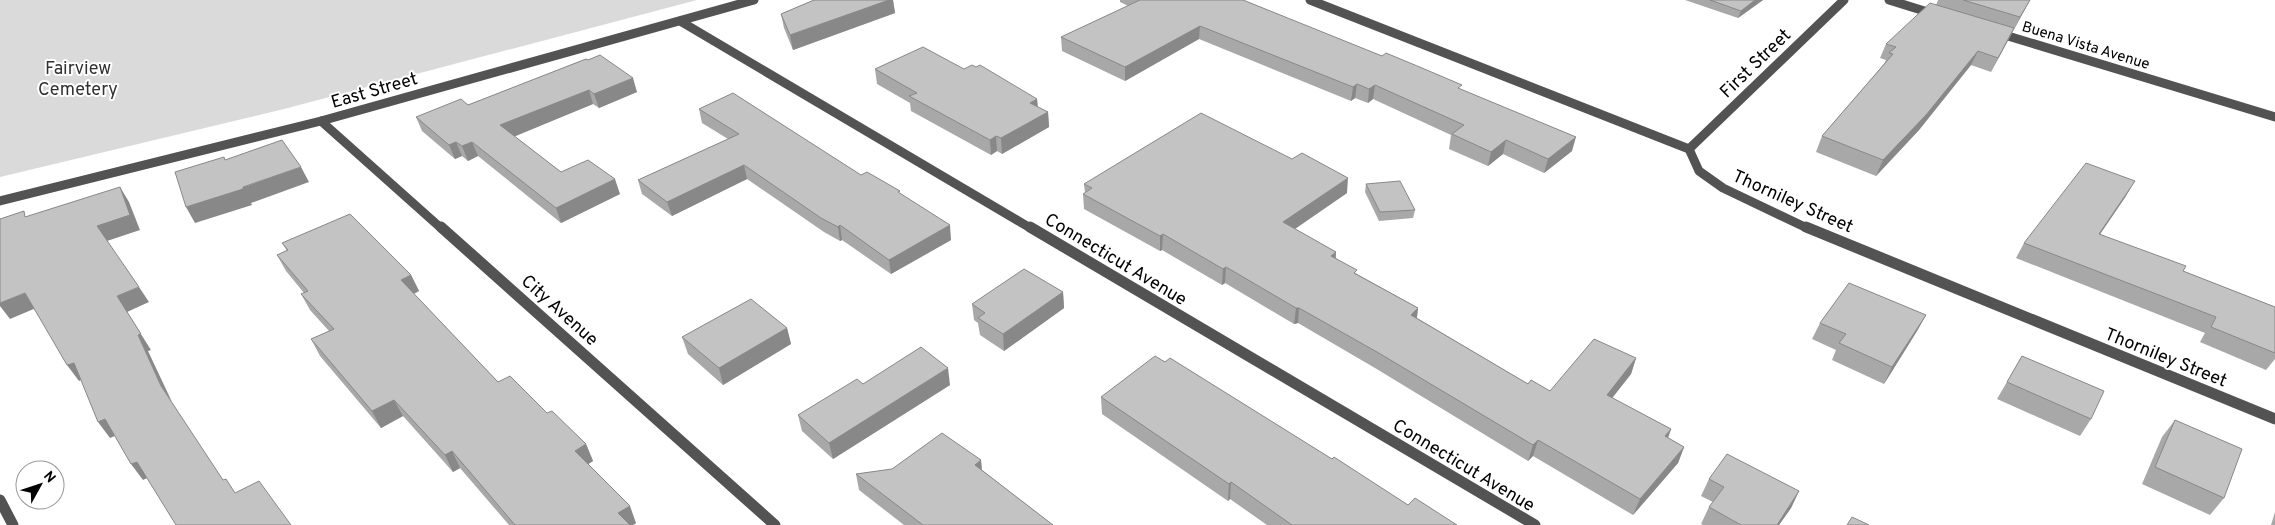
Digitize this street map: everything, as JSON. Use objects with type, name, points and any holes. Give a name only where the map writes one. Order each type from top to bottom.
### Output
[{"type":"street","name":"East Street","points":[[0,201],[321,121],[754,0]]},
{"type":"street","points":[[1310,0],[1688,149]]},
{"type":"street","name":"First Street","points":[[1688,149],[1844,0]]},
{"type":"street","points":[[1889,0],[1946,17]]},
{"type":"street","name":"Connecticut Avenue","points":[[680,21],[1535,525]]},
{"type":"street","name":"Buena Vista Avenue","points":[[1993,32],[2275,117]]},
{"type":"street","name":"City Avenue","points":[[321,121],[775,525]]},
{"type":"street","name":"Thorniley Street","points":[[1688,149],[1699,171],[1723,188],[1783,218],[2275,419]]},
{"type":"street","points":[[0,500],[13,525]]},
{"type":"green space","name":"Fairview Cemetery","points":[[0,0],[697,0],[284,109],[0,177]]},
{"type":"building","points":[[814,0],[889,0],[790,35],[781,14]]},
{"type":"building","points":[[1140,0],[1243,0],[1382,56],[1386,53],[1462,85],[1458,88],[1576,137],[1548,159],[1506,140],[1491,152],[1452,134],[1464,125],[1375,85],[1369,89],[1357,84],[1353,87],[1200,26],[1125,67],[1061,37]]},
{"type":"building","points":[[1710,0],[1755,0],[1741,11]]},
{"type":"building","points":[[1963,0],[2030,0],[2020,17]]},
{"type":"building","points":[[1930,3],[2014,28],[1998,58],[1978,51],[1926,115],[1883,160],[1822,136],[1893,54],[1889,53],[1896,47],[1886,44]]},
{"type":"building","points":[[923,47],[964,69],[972,65],[976,67],[980,65],[1037,99],[1030,103],[1048,112],[1001,138],[996,136],[990,140],[909,96],[917,93],[875,69]]},
{"type":"building","points":[[600,55],[633,78],[594,94],[589,90],[500,125],[561,172],[588,160],[615,179],[556,208],[472,142],[462,146],[456,142],[449,145],[416,117],[461,99],[468,105]]},
{"type":"building","points":[[733,93],[861,175],[867,172],[900,191],[898,192],[950,225],[889,260],[840,225],[838,227],[821,218],[744,165],[667,202],[638,180],[739,134],[699,109]]},
{"type":"building","points":[[1201,113],[1292,159],[1302,153],[1348,178],[1283,222],[1336,252],[1331,256],[1357,270],[1354,273],[1418,308],[1411,315],[1528,384],[1531,380],[1550,391],[1594,339],[1636,358],[1607,395],[1671,429],[1665,436],[1684,447],[1640,499],[1538,440],[1533,445],[1377,352],[1226,267],[1223,269],[1163,234],[1160,236],[1083,194],[1092,188],[1084,184]]},
{"type":"building","points":[[282,140],[301,167],[243,187],[243,189],[186,207],[175,172],[224,157],[225,160]]},
{"type":"building","points":[[2086,163],[2135,181],[2099,234],[2186,266],[2183,271],[2275,307],[2275,353],[2211,327],[2216,317],[2024,243]]},
{"type":"building","points":[[1400,181],[1415,210],[1380,212],[1366,184]]},
{"type":"building","points":[[120,187],[130,215],[97,226],[139,287],[117,296],[141,334],[138,335],[161,386],[223,480],[226,479],[235,493],[259,481],[291,525],[176,525],[137,462],[131,464],[105,419],[98,422],[74,363],[67,365],[25,293],[0,303],[0,219],[24,211],[25,217]]},
{"type":"building","points":[[350,214],[411,275],[401,280],[498,382],[510,376],[547,413],[552,411],[586,444],[575,451],[630,506],[618,513],[630,525],[515,525],[452,451],[445,455],[394,400],[372,411],[311,339],[334,329],[301,294],[308,291],[277,255],[288,250],[282,243]]},
{"type":"building","points":[[1024,269],[1063,292],[1003,334],[978,318],[985,313],[972,304]]},
{"type":"building","points":[[1849,283],[1926,315],[1892,367],[1839,343],[1846,334],[1820,323]]},
{"type":"building","points":[[751,299],[787,328],[719,368],[682,337]]},
{"type":"building","points":[[921,347],[948,368],[829,443],[798,415],[857,379],[863,384]]},
{"type":"building","points":[[1155,356],[1165,362],[1170,358],[1332,459],[1334,457],[1408,505],[1415,498],[1457,525],[1292,525],[1231,482],[1229,484],[1101,397]]},
{"type":"building","points":[[2022,356],[2104,391],[2091,419],[2007,382]]},
{"type":"building","points":[[2175,420],[2242,449],[2224,498],[2155,467]]},
{"type":"building","points":[[942,433],[981,460],[975,465],[1053,525],[923,525],[856,474],[892,469]]},
{"type":"building","points":[[1727,454],[1799,491],[1777,525],[1741,525],[1709,507],[1724,487],[1709,479]]},
{"type":"building","points":[[1852,517],[1869,525],[1847,525]]}]
